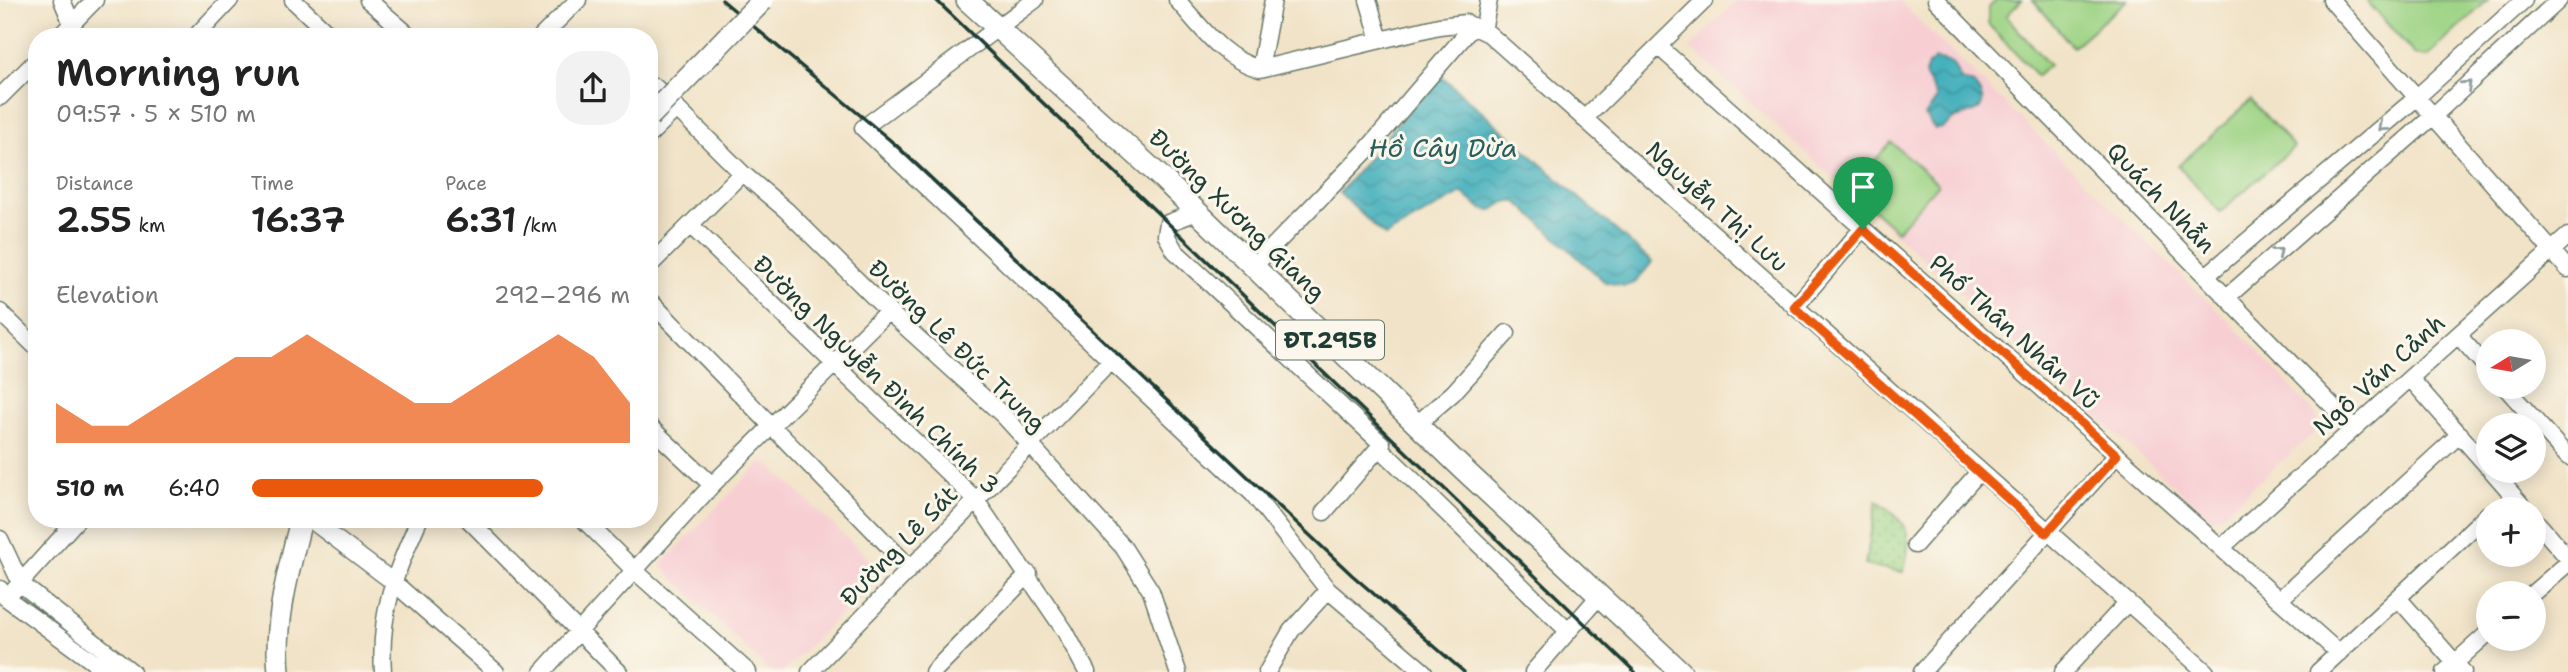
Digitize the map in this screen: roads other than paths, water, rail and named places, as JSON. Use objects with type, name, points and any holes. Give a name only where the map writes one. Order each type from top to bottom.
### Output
[{"type":"main road","points":[[658,108],[763,0]]},
{"type":"main road","name":"Đường Xương Giang","points":[[967,0],[1197,212],[1417,424],[1681,672]]},
{"type":"main road","points":[[279,672],[277,651],[281,615],[299,528]]},
{"type":"street","points":[[62,0],[72,24]]},
{"type":"street","points":[[68,28],[96,0]]},
{"type":"street","points":[[204,28],[230,0]]},
{"type":"street","points":[[293,0],[323,28]]},
{"type":"street","points":[[368,0],[401,28]]},
{"type":"street","points":[[550,28],[578,0]]},
{"type":"street","points":[[1035,0],[863,128],[1253,494],[1328,590],[1424,672]]},
{"type":"street","points":[[1177,0],[1216,44],[1240,63],[1261,69],[1439,26],[1465,23],[1478,29]]},
{"type":"street","points":[[1261,69],[1273,0]]},
{"type":"street","points":[[1368,0],[1380,40]]},
{"type":"street","points":[[1254,266],[1365,152],[1478,29],[1489,0]]},
{"type":"street","points":[[1584,119],[1705,0]]},
{"type":"street","points":[[2331,0],[2415,99],[2568,270]]},
{"type":"street","points":[[2206,276],[2415,99],[2524,0]]},
{"type":"street","name":"Quách Nhẫn","points":[[1943,2],[2354,428]]},
{"type":"street","points":[[2227,298],[2432,117],[2549,3]]},
{"type":"street","name":"Nguyễn Thị Lưu","points":[[1478,29],[1584,119],[2046,533],[2206,672]]},
{"type":"street","name":"Phố Thân Nhân Vũ","points":[[1658,46],[2340,653]]},
{"type":"street","points":[[0,97],[28,69]]},
{"type":"street","name":"Đường Lê Đức Trung","points":[[658,94],[677,108],[888,311],[1004,416],[1028,447],[1123,547],[1151,591],[1178,672]]},
{"type":"street","points":[[658,126],[677,108]]},
{"type":"street","points":[[658,258],[742,173]]},
{"type":"street","points":[[1197,212],[1168,223],[1166,235],[1175,251],[1381,442],[1380,448],[1324,512]]},
{"type":"street","name":"Đường Nguyễn Đình Chính 3","points":[[690,225],[975,499],[1028,575],[1087,672]]},
{"type":"street","points":[[1794,307],[1863,229]]},
{"type":"street","name":"Ngô Văn Cảnh","points":[[2221,548],[2568,236]]},
{"type":"street","points":[[658,309],[910,568]]},
{"type":"street","points":[[542,672],[712,485],[888,311]]},
{"type":"street","points":[[0,312],[28,339]]},
{"type":"street","points":[[1417,424],[1453,393],[1507,333]]},
{"type":"street","points":[[2458,335],[2476,355]]},
{"type":"street","name":"Đường Lê Sát","points":[[810,672],[1111,361]]},
{"type":"street","points":[[2410,378],[2476,453]]},
{"type":"street","points":[[2516,399],[2568,457]]},
{"type":"street","points":[[658,434],[712,485]]},
{"type":"street","points":[[2279,600],[2460,435]]},
{"type":"street","points":[[1380,448],[1568,631]]},
{"type":"street","points":[[1922,672],[2117,455]]},
{"type":"street","points":[[1916,545],[1979,472]]},
{"type":"street","points":[[2502,483],[2514,497]]},
{"type":"street","points":[[2507,497],[2511,493]]},
{"type":"street","points":[[2318,672],[2476,525]]},
{"type":"street","points":[[70,528],[21,584],[2,596],[107,672]]},
{"type":"street","points":[[322,528],[392,581],[496,672]]},
{"type":"street","points":[[383,672],[384,613],[392,581],[415,528]]},
{"type":"street","points":[[477,528],[619,672]]},
{"type":"street","points":[[592,528],[634,570],[748,672]]},
{"type":"street","points":[[2546,533],[2568,560],[2546,581]]},
{"type":"street","points":[[0,539],[21,584],[132,672]]},
{"type":"street","points":[[933,672],[1028,575]]},
{"type":"street","points":[[1267,672],[1291,631],[1328,590]]},
{"type":"street","points":[[1533,672],[1601,594]]},
{"type":"street","points":[[2399,599],[2454,669],[2476,646]]},
{"type":"street","points":[[2063,672],[2127,603]]},
{"type":"water","points":[[1936,59],[1952,63],[1961,80],[1974,84],[1980,92],[1982,104],[1975,111],[1954,119],[1943,128],[1935,129],[1925,116],[1937,98],[1925,75],[1928,65]]},
{"type":"water","name":"Hồ Cây Dừa","points":[[1439,74],[1652,262],[1635,283],[1625,286],[1605,282],[1517,202],[1505,202],[1491,211],[1482,209],[1462,193],[1385,236],[1339,193]]},
{"type":"railway","points":[[722,0],[896,145],[1352,575],[1464,672]]},
{"type":"railway","points":[[936,0],[1635,672]]}]
